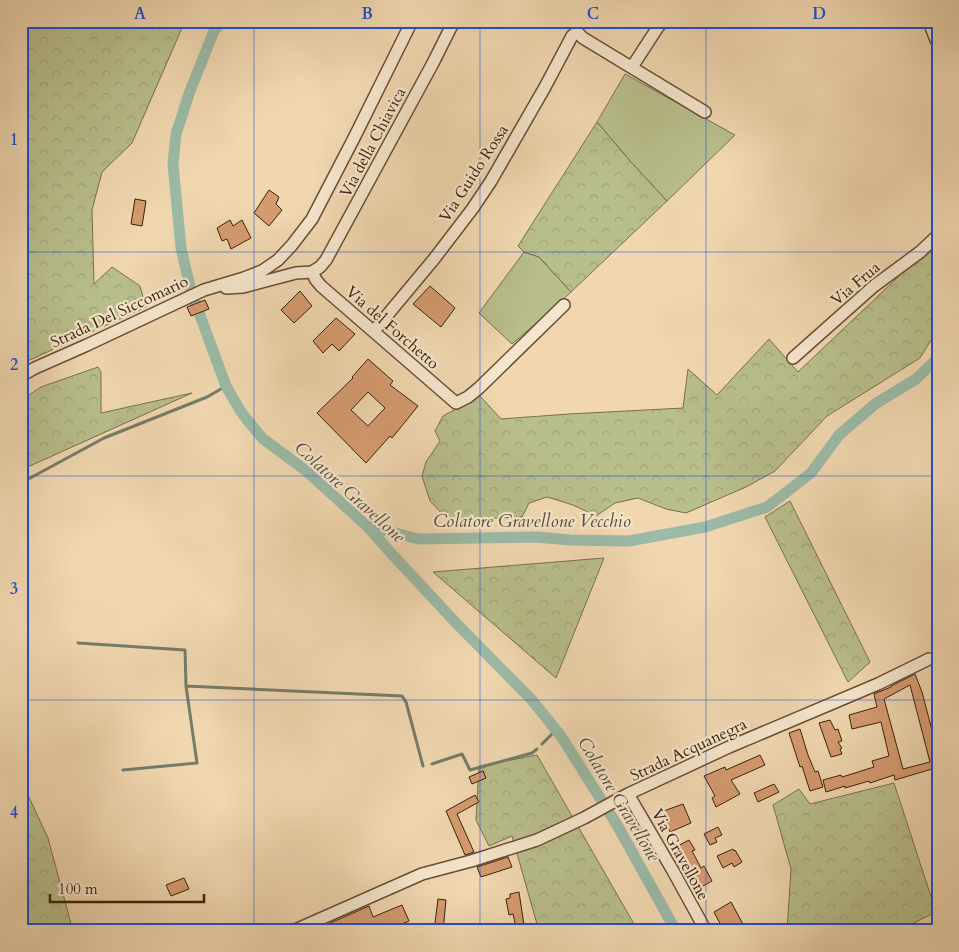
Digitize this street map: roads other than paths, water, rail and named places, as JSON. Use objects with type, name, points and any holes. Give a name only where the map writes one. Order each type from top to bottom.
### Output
[{"type":"street","points":[[204,290],[262,271],[278,260],[292,245],[312,219],[412,21]]},
{"type":"street","name":"Via della Chiavica","points":[[312,272],[326,260],[454,21]]},
{"type":"street","points":[[632,67],[663,21]]},
{"type":"street","points":[[577,26],[583,38],[705,112]]},
{"type":"street","name":"Via Guido Rossa","points":[[374,332],[434,259],[491,181],[545,87],[577,26]]},
{"type":"street","points":[[932,27],[938,42]]},
{"type":"street","name":"Via Frua","points":[[793,358],[874,286],[920,252],[938,234]]},
{"type":"street","points":[[204,290],[243,287],[312,272]]},
{"type":"street","name":"Via del Forchetto","points":[[312,272],[321,286],[456,403],[468,397],[479,388],[564,305]]},
{"type":"street","name":"Strada Del Siccomario","points":[[21,376],[204,290]]},
{"type":"street","name":"Strada Acquanegra","points":[[293,931],[422,874],[537,840],[729,746],[878,684],[929,659]]},
{"type":"street","name":"Via Gravellone","points":[[628,794],[673,870],[706,931]]},
{"type":"waterway","name":"Colatore Gravellone","points":[[222,21],[214,31],[190,91],[176,134],[173,164],[181,248],[191,291],[226,386],[241,412],[262,438],[305,470],[367,526],[458,625],[531,699],[561,736],[617,825],[676,931]]},
{"type":"waterway","name":"Colatore Gravellone Vecchio","points":[[367,526],[419,539],[536,537],[570,540],[629,541],[705,527],[767,507],[811,473],[839,435],[875,404],[916,379],[938,358]]},
{"type":"waterway","points":[[21,483],[104,438],[207,397],[226,386]]},
{"type":"waterway","points":[[78,643],[185,650],[186,686],[197,763],[123,770]]},
{"type":"waterway","points":[[186,686],[402,696],[406,702],[423,766]]},
{"type":"waterway","points":[[542,744],[556,730]]},
{"type":"waterway","points":[[432,764],[462,754],[470,770],[532,753],[537,749]]}]
